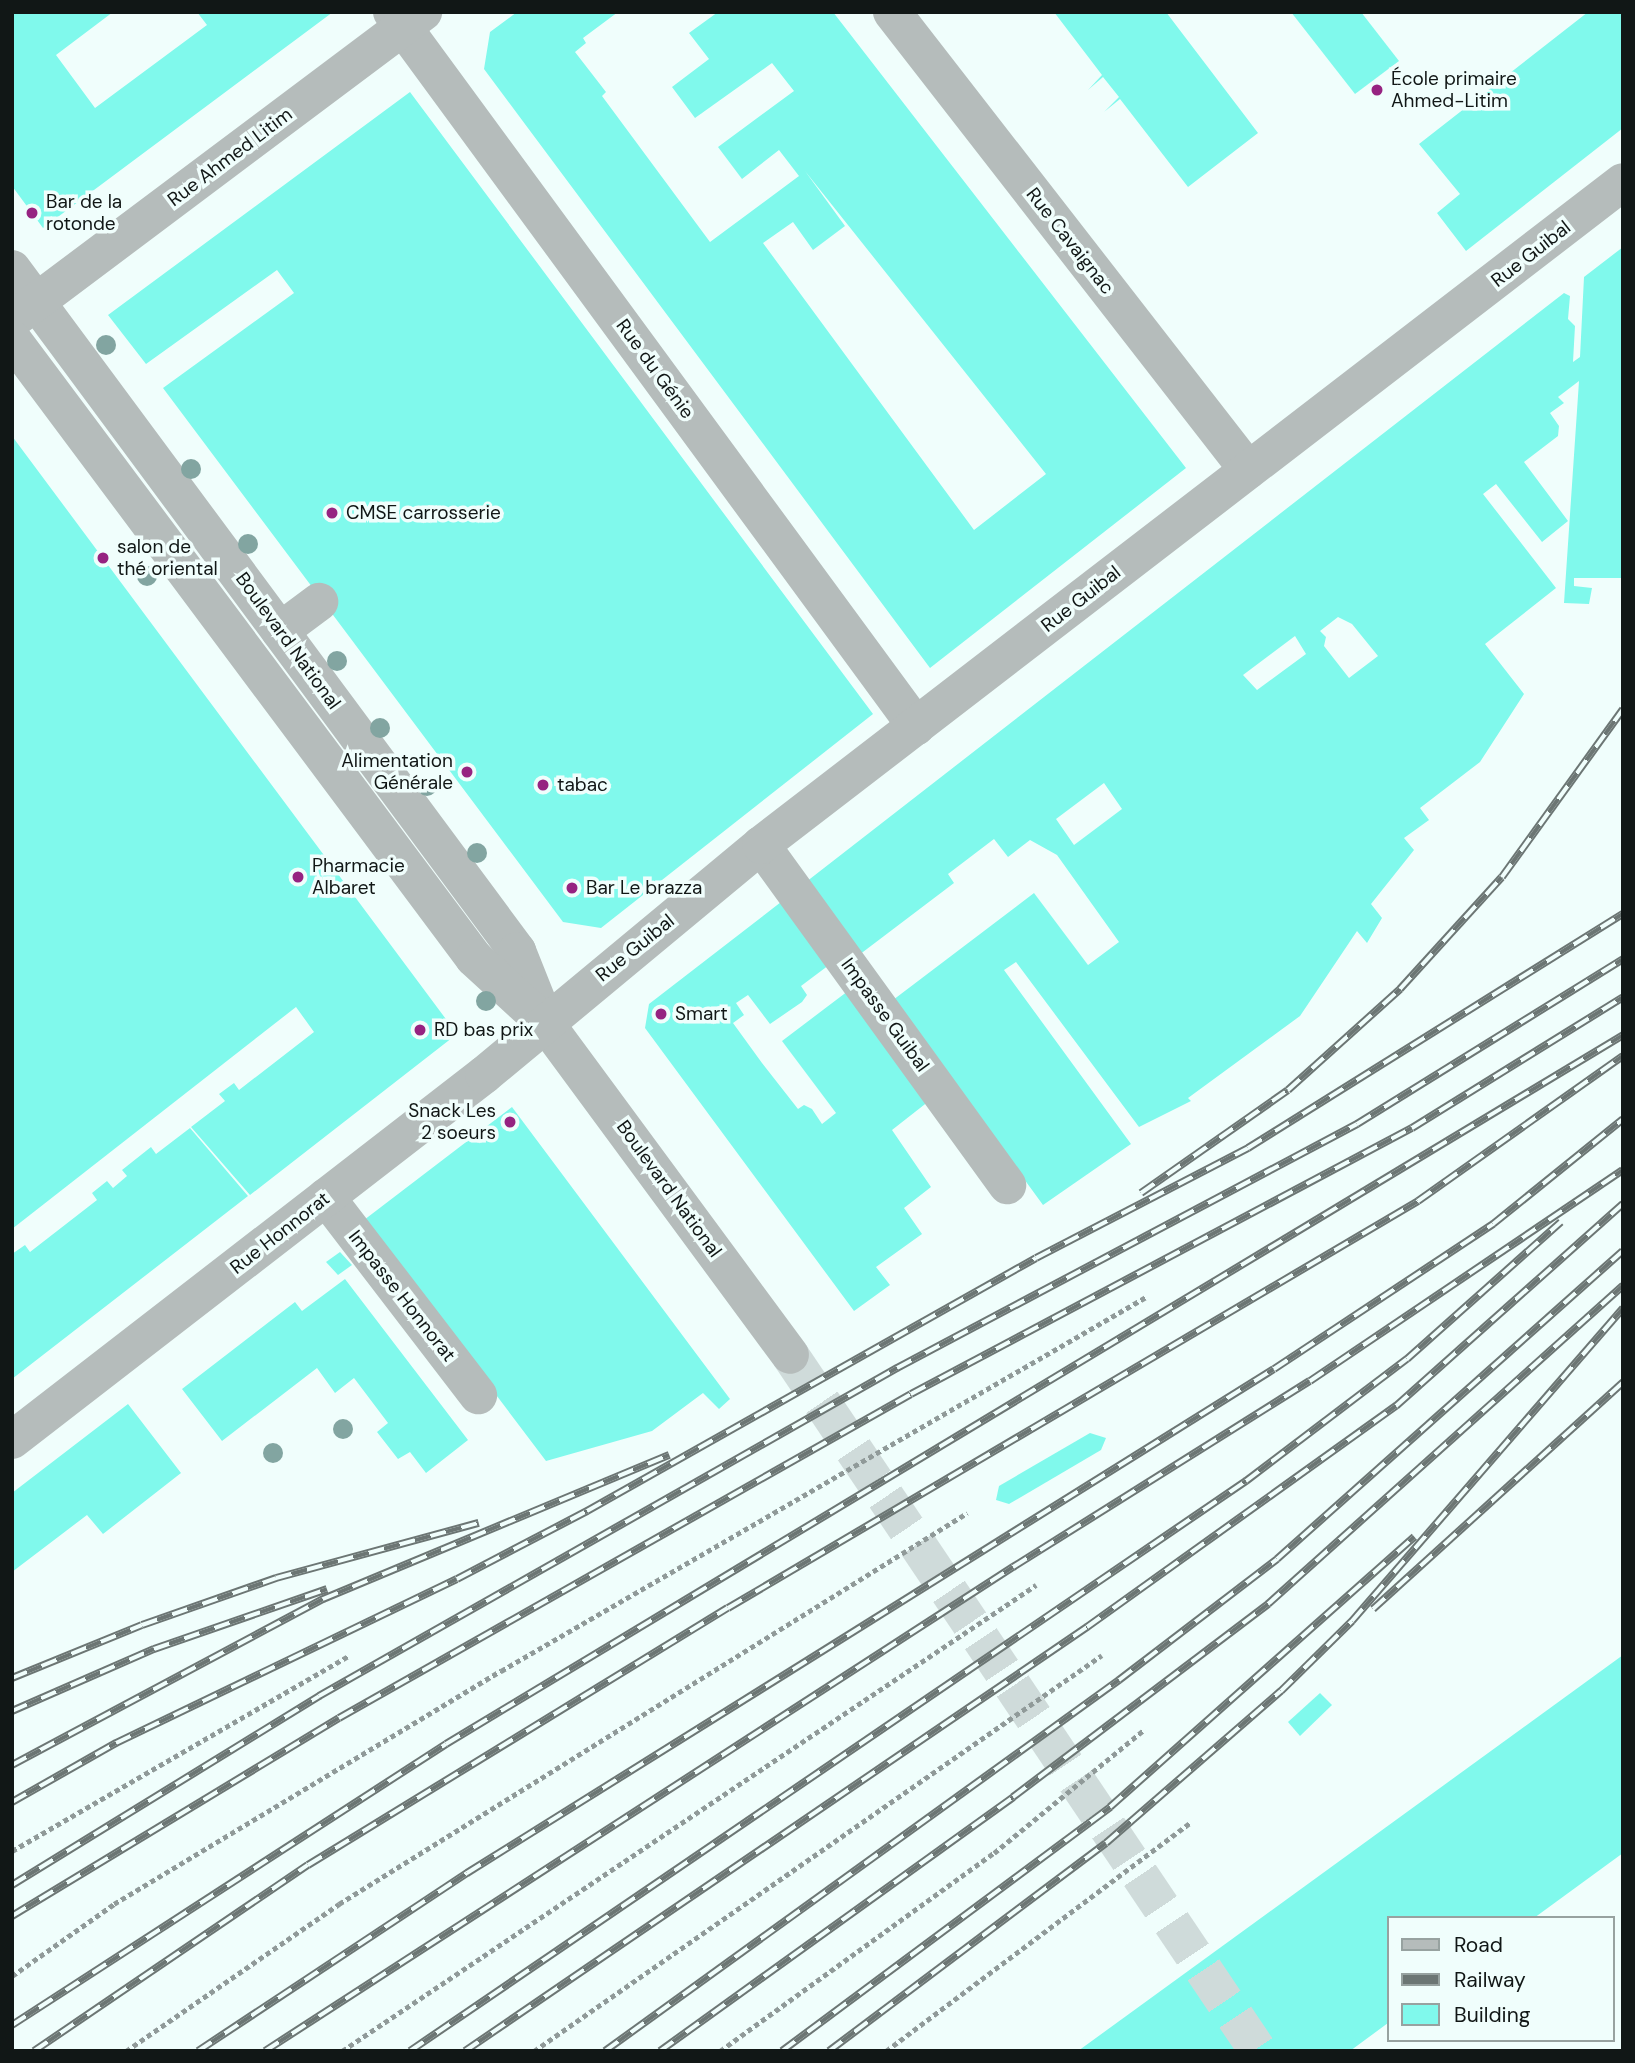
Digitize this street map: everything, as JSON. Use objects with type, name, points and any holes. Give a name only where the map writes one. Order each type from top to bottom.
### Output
[{"type":"street","name":"Rue Cavaignac","points":[[892,12],[1248,470]]},
{"type":"street","name":"Rue Ahmed Litim","points":[[25,311],[406,17]]},
{"type":"street","name":"Rue du Génie","points":[[406,17],[916,726]]},
{"type":"street","name":"Rue Guibal","points":[[546,1024],[761,845],[1623,182]]},
{"type":"street","name":"Boulevard National","points":[[12,269],[25,311],[280,631],[517,951],[546,1024]]},
{"type":"street","name":"Boulevard National","points":[[12,339],[474,958],[546,1024],[790,1355]]},
{"type":"street","points":[[280,631],[319,602]]},
{"type":"street","name":"Impasse Guibal","points":[[761,845],[1007,1185]]},
{"type":"street","name":"Rue Honnorat","points":[[12,1440],[546,1024]]},
{"type":"street","name":"Impasse Honnorat","points":[[326,1197],[478,1395]]},
{"type":"path","points":[[12,1976],[114,1904],[466,1692],[1146,1297]]},
{"type":"path","points":[[126,2051],[351,1896],[967,1513]]},
{"type":"path","points":[[342,2051],[1036,1585]]},
{"type":"path","points":[[534,2051],[1102,1655]]},
{"type":"path","points":[[12,1851],[348,1656]]},
{"type":"path","points":[[720,2051],[994,1853],[1145,1729]]},
{"type":"path","points":[[886,2051],[1191,1822]]},
{"type":"building","points":[[12,12],[113,12],[56,55],[95,108],[207,25],[197,12],[333,12],[43,228],[12,186]]},
{"type":"building","points":[[517,12],[618,12],[583,38],[586,43],[575,52],[606,92],[602,96],[710,242],[799,176],[779,150],[742,179],[718,147],[794,91],[772,63],[695,118],[672,87],[709,59],[689,33],[718,12],[833,12],[1186,468],[930,668],[484,69],[490,32]],"holes":[[[805,171],[1046,474],[974,530],[763,243],[793,222],[813,250],[845,226]]]},
{"type":"building","points":[[1054,12],[1166,12],[1258,133],[1188,187],[1120,99],[1104,112],[1119,97],[1103,77],[1088,90],[1102,75]]},
{"type":"building","points":[[1291,12],[1361,12],[1399,61],[1355,94]]},
{"type":"building","points":[[1588,12],[1623,12],[1623,128],[1466,251],[1437,213],[1460,194],[1419,144]]},
{"type":"building","points":[[410,92],[873,714],[601,928],[563,922],[163,388],[294,293],[277,270],[146,364],[108,315]]},
{"type":"building","points":[[1623,247],[1623,578],[1574,578],[1574,586],[1592,588],[1589,604],[1564,603],[1579,381],[1558,397],[1564,403],[1550,413],[1559,426],[1558,436],[1524,462],[1568,521],[1542,542],[1496,484],[1483,494],[1556,588],[1485,644],[1524,694],[1480,762],[1420,808],[1429,820],[1404,838],[1414,850],[1371,904],[1382,918],[1367,943],[1357,931],[1300,1016],[1188,1098],[1191,1101],[1139,1127],[1016,962],[1004,970],[1131,1144],[1043,1205],[893,1000],[1034,893],[1088,965],[1119,942],[1057,855],[1030,840],[1008,857],[994,839],[948,874],[954,883],[859,955],[806,882],[1564,293],[1570,296],[1568,319],[1575,326],[1573,362],[1580,357],[1584,277]],"holes":[[[1338,617],[1352,624],[1378,656],[1349,678],[1324,646],[1326,637],[1320,631]],[[1295,636],[1306,654],[1257,690],[1243,675]],[[1104,783],[1122,809],[1074,845],[1056,819]]]},
{"type":"building","points":[[12,436],[457,1034],[250,1195],[191,1127],[225,1101],[219,1094],[234,1083],[239,1090],[314,1032],[296,1007],[12,1229]]},
{"type":"building","points":[[781,902],[829,965],[801,986],[807,995],[802,1002],[770,1024],[748,995],[736,1003],[744,1015],[733,1023],[762,1063],[798,1109],[804,1105],[812,1109],[822,1124],[836,1113],[782,1041],[848,991],[929,1101],[892,1130],[931,1187],[904,1208],[922,1234],[876,1267],[890,1285],[854,1311],[645,1028],[649,1004]]},
{"type":"building","points":[[512,1107],[730,1399],[719,1409],[703,1393],[652,1431],[546,1461],[364,1220]]},
{"type":"building","points":[[190,1128],[248,1196],[12,1379],[12,1254],[25,1245],[30,1252],[97,1200],[92,1193],[107,1181],[113,1188],[127,1176],[122,1170],[151,1147],[156,1154]]},
{"type":"building","points":[[340,1252],[352,1265],[338,1275],[326,1262]]},
{"type":"building","points":[[345,1279],[468,1440],[426,1473],[410,1452],[398,1459],[377,1432],[388,1423],[354,1378],[335,1393],[317,1368],[222,1441],[182,1389],[295,1302],[302,1311]]},
{"type":"building","points":[[128,1404],[181,1473],[103,1534],[87,1515],[12,1572],[12,1493]]},
{"type":"building","points":[[1090,1433],[1106,1438],[1101,1450],[1009,1504],[996,1500],[999,1486]]},
{"type":"building","points":[[1623,1655],[1623,1853],[1537,1916],[1386,1916],[1386,2024],[1350,2051],[1078,2051]]},
{"type":"building","points":[[1320,1693],[1332,1705],[1300,1736],[1288,1722]]},
{"type":"tunnel","points":[[790,1355],[1258,2051]]},
{"type":"railway","points":[[1141,1193],[1288,1090],[1400,989],[1502,877],[1623,709]]},
{"type":"railway","points":[[12,1802],[116,1743],[457,1579],[587,1511],[1036,1258],[1248,1148],[1623,914]]},
{"type":"railway","points":[[12,1885],[319,1696],[897,1368],[1357,1124],[1623,959]]},
{"type":"railway","points":[[12,1916],[339,1718],[911,1394],[1412,1128],[1623,997]]},
{"type":"railway","points":[[12,2025],[446,1744],[1623,1035]]},
{"type":"railway","points":[[34,2051],[308,1865],[728,1608],[1418,1201],[1623,1056]]},
{"type":"railway","points":[[198,2051],[467,1873],[1274,1369],[1493,1224],[1623,1119]]},
{"type":"railway","points":[[265,2051],[1013,1567],[1310,1381],[1623,1170]]},
{"type":"railway","points":[[465,2051],[1087,1627],[1396,1406],[1623,1204]]},
{"type":"railway","points":[[410,2051],[1246,1481],[1407,1359],[1561,1222]]},
{"type":"railway","points":[[605,2051],[1119,1680],[1277,1559],[1623,1251]]},
{"type":"railway","points":[[660,2051],[1013,1797],[1268,1604],[1623,1286]]},
{"type":"railway","points":[[829,2051],[1106,1843],[1281,1691],[1352,1621],[1623,1308]]},
{"type":"railway","points":[[1373,1609],[1623,1382]]},
{"type":"railway","points":[[12,1765],[323,1599],[669,1455]]},
{"type":"railway","points":[[12,1678],[142,1625],[276,1578],[479,1523]]},
{"type":"railway","points":[[782,2051],[1110,1807],[1414,1537]]},
{"type":"railway","points":[[12,1711],[154,1649],[327,1589]]},
{"type":"place","name":"École primaire Ahmed-Litim","points":[[1377,90]]},
{"type":"place","name":"Bar de la rotonde","points":[[32,213]]},
{"type":"place","name":"CMSE carrosserie","points":[[332,513]]},
{"type":"place","name":"salon de thé oriental","points":[[103,558]]},
{"type":"place","name":"Alimentation Générale","points":[[467,772]]},
{"type":"place","name":"tabac","points":[[543,785]]},
{"type":"place","name":"Pharmacie Albaret","points":[[298,877]]},
{"type":"place","name":"Bar Le brazza","points":[[572,888]]},
{"type":"place","name":"Smart","points":[[661,1014]]},
{"type":"place","name":"RD bas prix","points":[[420,1030]]},
{"type":"place","name":"Snack Les 2 soeurs","points":[[510,1122]]}]
